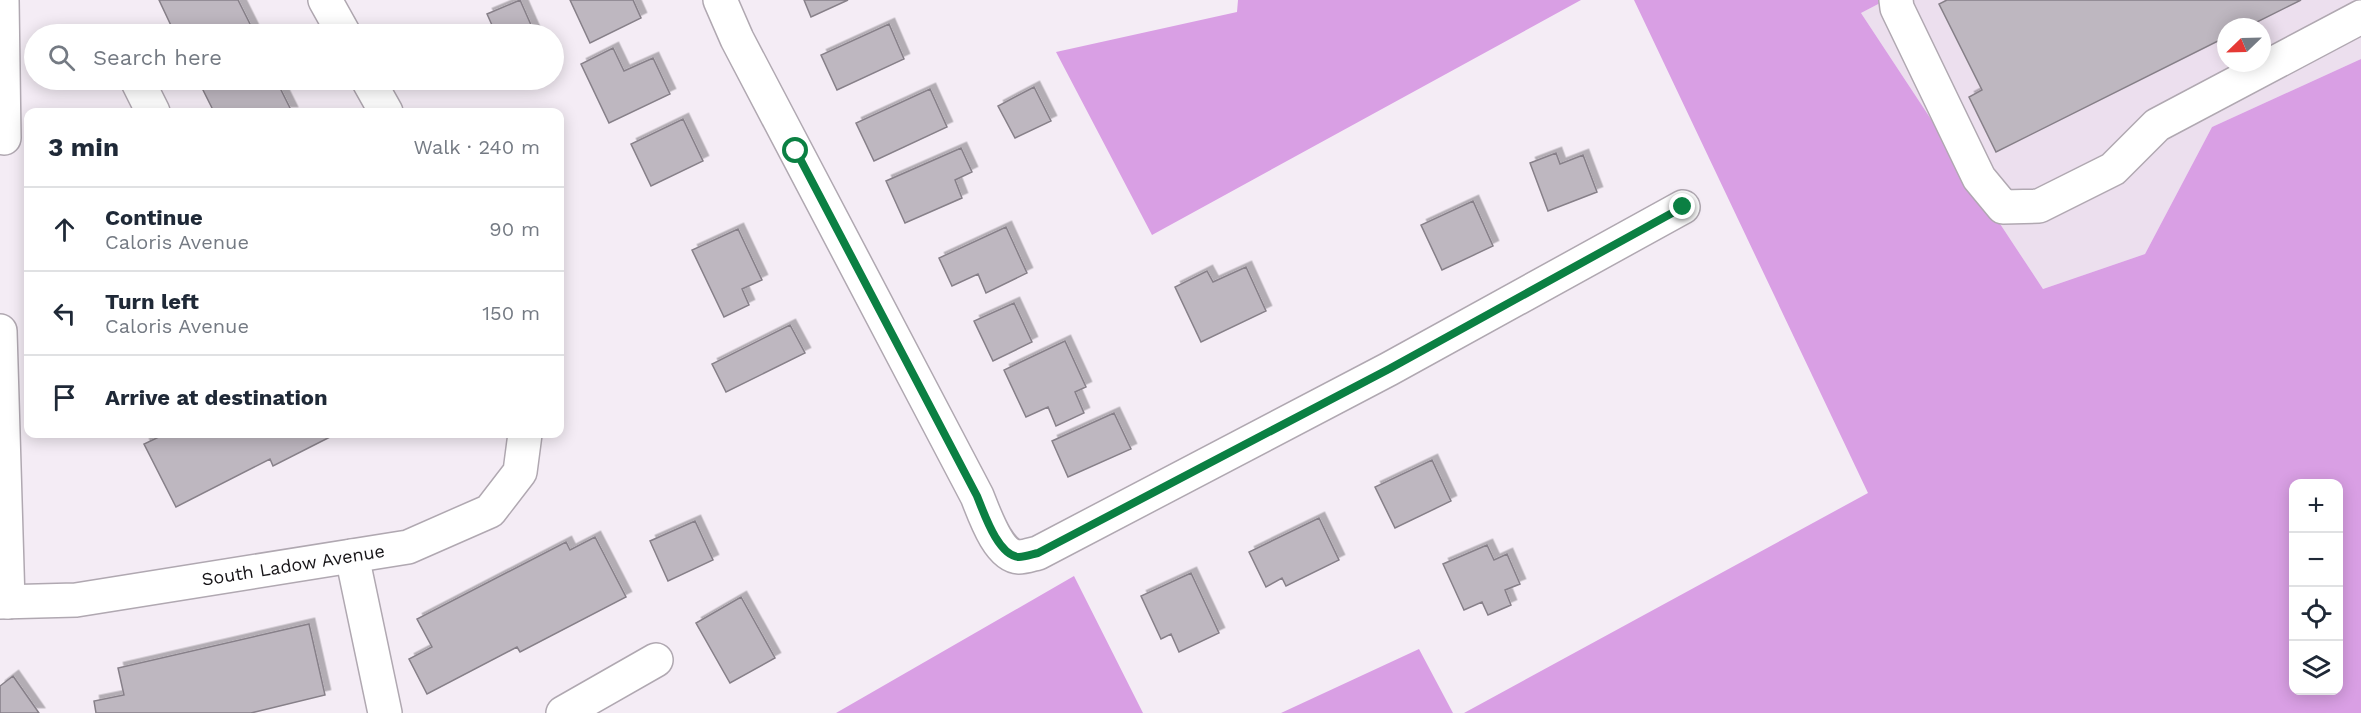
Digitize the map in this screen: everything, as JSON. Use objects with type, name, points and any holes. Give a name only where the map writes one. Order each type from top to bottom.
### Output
[{"type":"street","points":[[2,0],[4,138]]},
{"type":"street","points":[[325,0],[338,24]]},
{"type":"street","points":[[720,0],[737,39],[972,486],[992,531],[1004,550],[1018,557],[1038,553],[1389,369],[1683,207]]},
{"type":"street","points":[[1896,0],[1897,8],[1979,178],[2003,207],[2039,206],[2113,169],[2157,125],[2361,17]]},
{"type":"street","points":[[142,90],[151,108]]},
{"type":"street","points":[[374,90],[384,108]]},
{"type":"street","points":[[0,331],[4,602]]},
{"type":"street","name":"South Ladow Avenue","points":[[4,602],[76,600],[408,547],[490,511],[520,472],[524,438]]},
{"type":"street","points":[[352,556],[385,713]]},
{"type":"street","points":[[563,713],[656,660]]},
{"type":"shaded area","points":[[1238,0],[1581,0],[1152,235],[1056,52],[1237,12]]},
{"type":"shaded area","points":[[1634,0],[1886,0],[1861,13],[2043,289],[2145,254],[2212,127],[2361,59],[2361,713],[1464,713],[1868,493]]},
{"type":"shaded area","points":[[1886,0],[2361,0],[2361,59],[2212,127],[2145,254],[2043,289],[1861,13]]},
{"type":"shaded area","points":[[1074,576],[1143,713],[836,713]]},
{"type":"shaded area","points":[[1419,649],[1453,713],[1281,713]]},
{"type":"building","points":[[159,0],[238,0],[250,24],[170,24]]},
{"type":"building","points":[[520,0],[531,24],[492,24],[487,14]]},
{"type":"building","points":[[570,0],[633,0],[641,18],[590,43]]},
{"type":"building","points":[[804,0],[848,0],[811,17]]},
{"type":"building","points":[[1947,0],[2301,0],[2265,18],[2217,18],[2217,42],[1996,152],[1969,97],[1982,90],[1939,4]]},
{"type":"building","points":[[889,24],[904,59],[837,90],[821,55]]},
{"type":"building","points":[[613,48],[624,71],[653,58],[670,94],[609,123],[581,64]]},
{"type":"building","points":[[1034,87],[1051,121],[1015,138],[998,106]]},
{"type":"building","points":[[930,89],[947,127],[874,161],[856,123]]},
{"type":"building","points":[[203,90],[281,90],[290,108],[212,108]]},
{"type":"building","points":[[683,119],[703,161],[651,186],[631,144]]},
{"type":"building","points":[[961,148],[972,172],[955,180],[962,198],[905,223],[886,181]]},
{"type":"building","points":[[1556,153],[1560,164],[1583,155],[1597,192],[1548,211],[1530,163]]},
{"type":"building","points":[[1473,201],[1493,246],[1442,270],[1421,225]]},
{"type":"building","points":[[1006,227],[1027,273],[986,293],[978,274],[952,286],[939,258]]},
{"type":"building","points":[[738,229],[762,280],[742,289],[749,305],[724,317],[692,250]]},
{"type":"building","points":[[1246,267],[1266,311],[1201,342],[1175,287],[1207,271],[1213,282]]},
{"type":"building","points":[[1014,303],[1032,342],[993,361],[974,321]]},
{"type":"building","points":[[790,325],[805,353],[726,392],[712,364]]},
{"type":"building","points":[[1065,341],[1086,387],[1075,392],[1084,413],[1056,426],[1048,407],[1026,417],[1004,370]]},
{"type":"building","points":[[1114,413],[1131,449],[1068,477],[1052,441]]},
{"type":"building","points":[[157,438],[328,438],[273,466],[270,459],[176,507],[144,444]]},
{"type":"building","points":[[1432,460],[1451,501],[1395,528],[1375,487]]},
{"type":"building","points":[[1319,518],[1339,560],[1286,586],[1282,578],[1266,587],[1249,552]]},
{"type":"building","points":[[695,521],[713,560],[668,581],[650,541]]},
{"type":"building","points":[[595,537],[626,597],[520,652],[517,647],[427,694],[409,659],[432,647],[417,619],[566,542],[570,550]]},
{"type":"building","points":[[1487,545],[1494,560],[1507,554],[1520,584],[1505,590],[1511,605],[1488,615],[1482,602],[1464,610],[1443,564]]},
{"type":"building","points":[[1191,573],[1219,633],[1179,652],[1171,634],[1161,639],[1141,596]]},
{"type":"building","points":[[741,597],[775,658],[730,683],[696,623]]},
{"type":"building","points":[[309,624],[325,695],[251,713],[96,713],[94,701],[124,695],[118,668]]},
{"type":"building","points":[[13,676],[39,713],[0,713],[0,686]]},
{"type":"route","points":[[796,151],[977,496],[992,531],[1004,550],[1018,557],[1038,553],[1389,369],[1683,207]]}]
